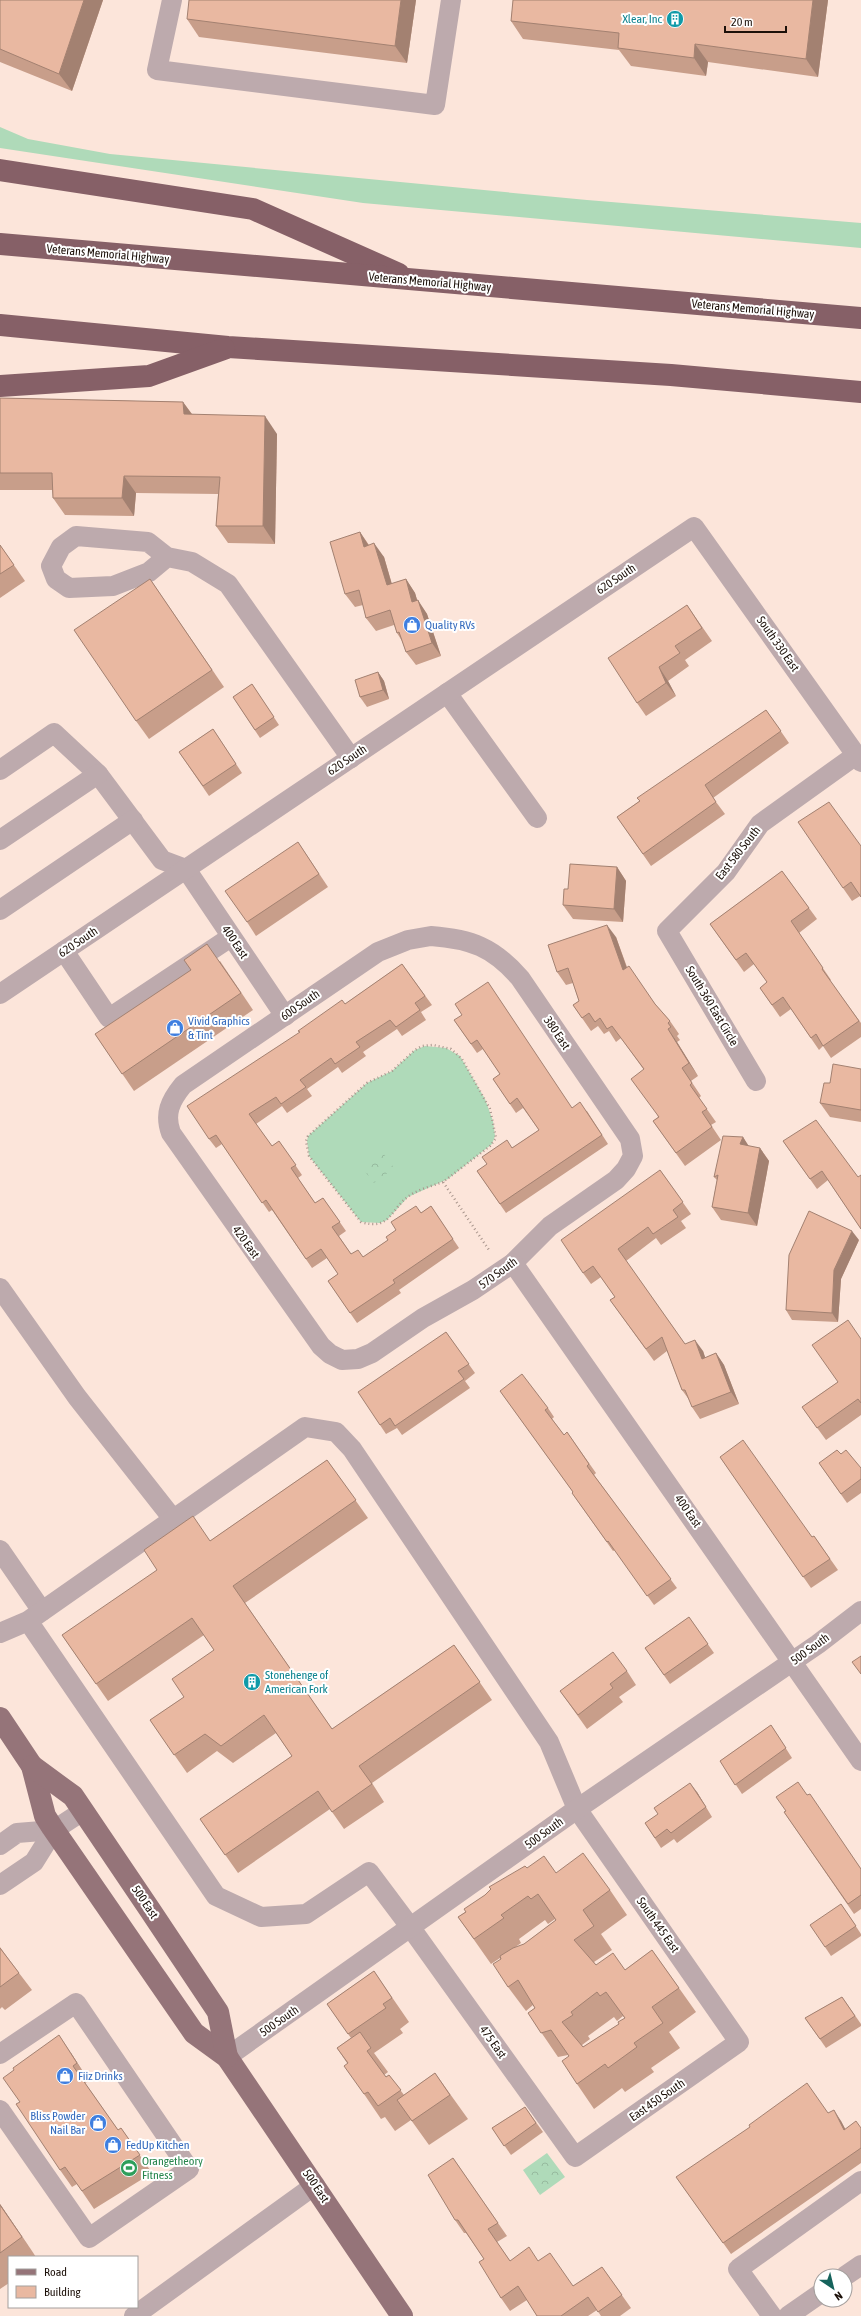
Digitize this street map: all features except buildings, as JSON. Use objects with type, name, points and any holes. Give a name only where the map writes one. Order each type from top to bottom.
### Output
[{"type":"highway","points":[[0,170],[254,209],[415,280]]},
{"type":"highway","name":"Veterans Memorial Highway","points":[[0,244],[861,318]]},
{"type":"highway","points":[[0,325],[228,347],[672,374],[861,392]]},
{"type":"highway","points":[[0,386],[149,376],[228,347]]},
{"type":"main road","name":"500 East","points":[[0,1718],[32,1766],[45,1816],[54,1830],[194,2033],[227,2057],[315,2185],[402,2316]]},
{"type":"main road","name":"500 East","points":[[32,1766],[73,1796],[218,2012],[227,2057]]},
{"type":"street","points":[[172,0],[157,70],[435,105],[451,0]]},
{"type":"street","name":"620 South","points":[[0,994],[694,527]]},
{"type":"street","name":"South 330 East","points":[[694,527],[859,759]]},
{"type":"street","points":[[167,557],[149,572],[112,586],[69,588],[56,579],[51,566],[61,547],[76,536],[148,542],[167,557],[192,562],[228,584],[351,758]]},
{"type":"street","points":[[447,693],[537,818]]},
{"type":"street","points":[[0,770],[54,733],[98,774],[162,860],[186,869]]},
{"type":"street","name":"East 580 South","points":[[667,931],[726,872],[760,824],[859,759]]},
{"type":"street","points":[[0,840],[98,774]]},
{"type":"street","points":[[0,910],[133,820]]},
{"type":"street","name":"400 East","points":[[186,869],[285,1016]]},
{"type":"street","name":"South 360 East Circle","points":[[667,931],[756,1080]]},
{"type":"street","name":"600 South","points":[[167,1112],[173,1098],[183,1085],[378,952],[408,940],[431,936],[455,938]]},
{"type":"street","points":[[64,951],[109,1018],[231,937]]},
{"type":"street","name":"380 East","points":[[455,938],[474,942],[491,952],[507,964],[520,978],[630,1139],[633,1156]]},
{"type":"street","name":"420 East","points":[[167,1112],[167,1123],[171,1133],[228,1216],[320,1346],[330,1354],[342,1360]]},
{"type":"street","name":"570 South","points":[[342,1360],[358,1359],[372,1353],[423,1318],[454,1302],[513,1263],[550,1226],[616,1180],[626,1169],[633,1156]]},
{"type":"street","name":"400 East","points":[[513,1263],[793,1661],[861,1761]]},
{"type":"street","points":[[0,1288],[77,1396],[173,1519]]},
{"type":"street","name":"South 445 East","points":[[0,1633],[35,1616],[305,1427],[336,1432],[352,1450],[549,1742],[577,1809],[740,2042]]},
{"type":"street","points":[[0,1550],[35,1616]]},
{"type":"street","name":"500 South","points":[[227,2057],[577,1809],[793,1661],[861,1611]]},
{"type":"street","name":"475 East","points":[[35,1616],[216,1896],[261,1917],[306,1914],[369,1872],[411,1928],[575,2157]]},
{"type":"street","points":[[0,1885],[34,1862],[54,1830],[83,1811]]},
{"type":"street","points":[[0,1844],[17,1833],[54,1830]]},
{"type":"street","points":[[0,2054],[76,2003],[189,2169],[89,2238],[0,2110]]},
{"type":"street","name":"East 450 South","points":[[575,2157],[740,2042]]},
{"type":"street","points":[[772,2316],[738,2269],[861,2181]]},
{"type":"street","points":[[134,2316],[315,2185]]},
{"type":"street","points":[[788,2316],[813,2298]]},
{"type":"path","points":[[425,1046],[443,1046],[458,1053],[474,1080],[493,1118],[496,1138],[490,1146],[443,1182],[408,1197],[394,1215],[380,1224],[361,1222],[309,1156],[306,1141],[308,1136],[367,1083],[392,1071],[415,1050],[425,1046]]},
{"type":"path","points":[[443,1182],[489,1250]]},
{"type":"green space","points":[[0,127],[28,139],[110,154],[587,200],[861,223],[861,248],[363,203],[0,148]]},
{"type":"green space","points":[[425,1046],[446,1048],[460,1056],[485,1099],[493,1121],[495,1136],[492,1144],[448,1179],[408,1197],[387,1220],[380,1223],[361,1222],[309,1156],[307,1141],[308,1136],[367,1083],[392,1071],[415,1050]]},
{"type":"green space","points":[[381,1150],[394,1168],[374,1183],[360,1165]]},
{"type":"green space","points":[[547,2153],[565,2177],[540,2195],[523,2170]]},
{"type":"place","name":"Xlear, Inc","points":[[675,19]]},
{"type":"place","name":"Quality RVs","points":[[412,625]]},
{"type":"place","name":"Vivid Graphics & Tint","points":[[175,1028]]},
{"type":"place","name":"Stonehenge of American Fork","points":[[252,1682]]},
{"type":"place","name":"Fiiz Drinks","points":[[65,2076]]},
{"type":"place","name":"Bliss Powder Nail Bar","points":[[98,2123]]},
{"type":"place","name":"FedUp Kitchen","points":[[113,2145]]},
{"type":"place","name":"Orangetheory Fitness","points":[[129,2168]]}]
